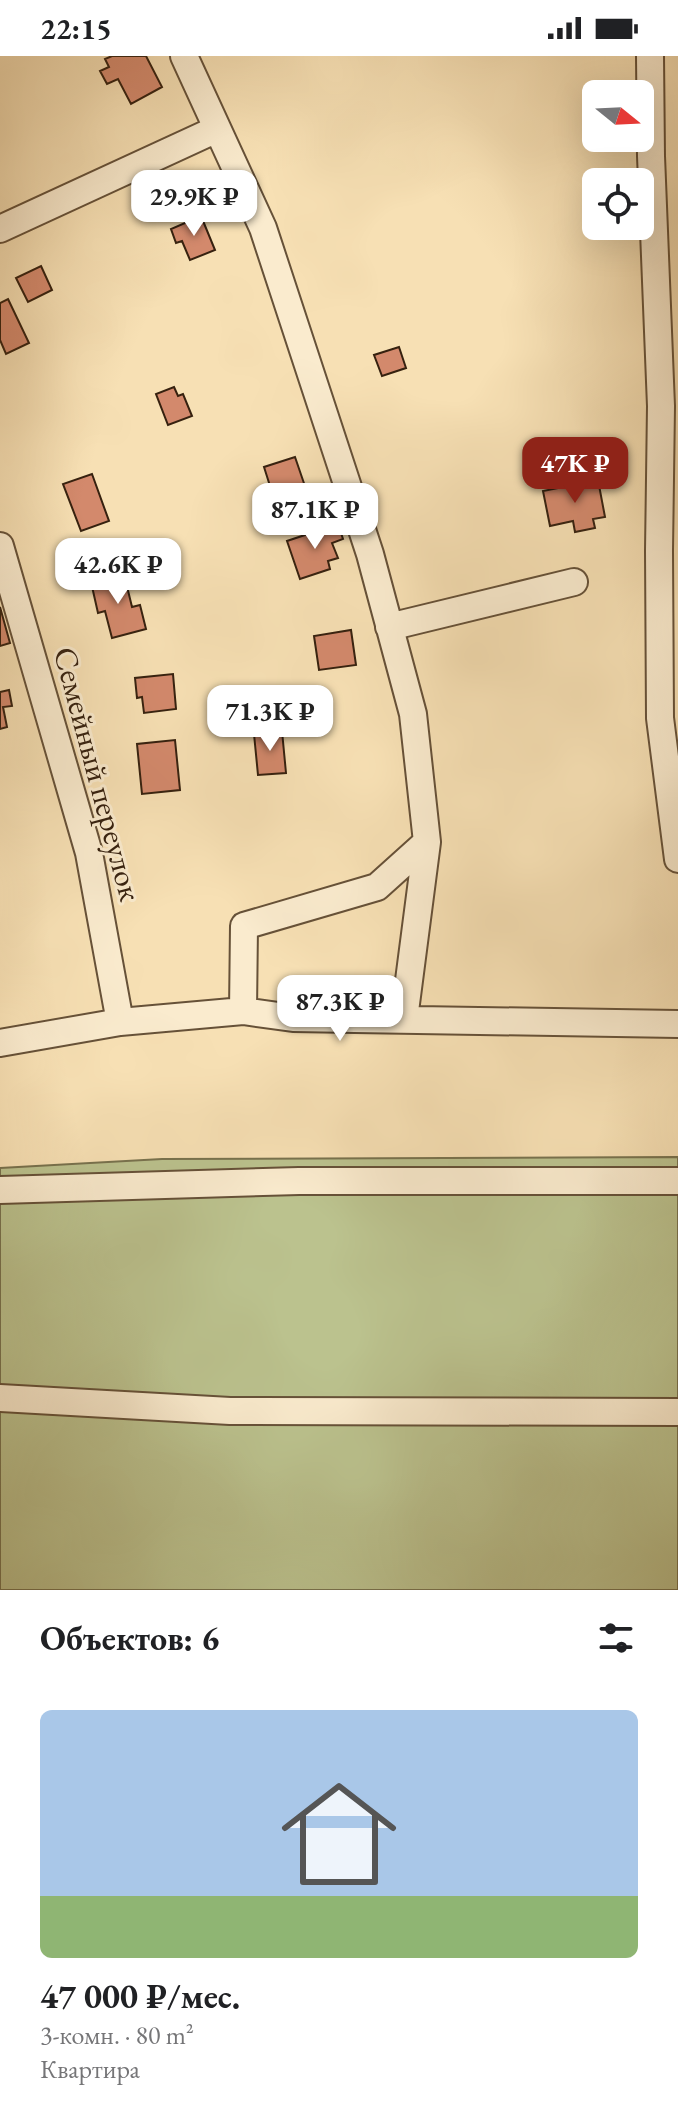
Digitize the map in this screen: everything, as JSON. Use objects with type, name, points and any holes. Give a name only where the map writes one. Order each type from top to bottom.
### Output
[{"type":"street","points":[[184,56],[263,228],[370,554],[413,714],[427,842],[404,1019]]},
{"type":"street","points":[[650,56],[661,406],[660,718],[678,859]]},
{"type":"street","points":[[0,229],[217,129]]},
{"type":"street","name":"Семейный переулок","points":[[0,546],[89,853],[120,1022]]},
{"type":"street","points":[[389,627],[574,582]]},
{"type":"street","points":[[243,1011],[244,926],[377,887],[427,842]]},
{"type":"street","points":[[0,1043],[120,1022],[243,1011],[293,1018],[678,1024]]},
{"type":"street","points":[[0,1190],[299,1181],[678,1181]]},
{"type":"street","points":[[0,1398],[230,1411],[678,1412]]},
{"type":"green space","points":[[678,1157],[678,1590],[0,1590],[0,1168],[162,1159]]},
{"type":"building","points":[[112,56],[146,56],[162,87],[131,104],[118,79],[107,84],[100,71],[109,67],[105,59]]},
{"type":"building","points":[[201,216],[215,250],[190,260],[182,241],[176,243],[171,229]]},
{"type":"building","points":[[41,266],[52,290],[28,302],[16,278]]},
{"type":"building","points":[[8,299],[29,343],[6,354],[0,340],[0,303]]},
{"type":"building","points":[[399,347],[406,368],[382,376],[374,355]]},
{"type":"building","points":[[174,387],[178,396],[183,394],[192,416],[168,425],[156,394]]},
{"type":"building","points":[[295,457],[308,495],[276,505],[264,467]]},
{"type":"building","points":[[92,474],[109,521],[81,531],[63,484]]},
{"type":"building","points":[[598,480],[605,517],[593,519],[595,528],[575,532],[573,521],[550,526],[543,491]]},
{"type":"building","points":[[338,524],[343,539],[332,543],[338,558],[328,561],[330,569],[300,579],[287,541]]},
{"type":"building","points":[[124,574],[132,607],[140,605],[146,629],[112,638],[105,611],[98,613],[91,582]]},
{"type":"building","points":[[0,607],[10,643],[0,646]]},
{"type":"building","points":[[351,630],[356,665],[319,670],[314,636]]},
{"type":"building","points":[[173,674],[176,709],[144,713],[142,697],[137,698],[135,678]]},
{"type":"building","points":[[9,690],[12,706],[3,707],[7,727],[0,729],[0,692]]},
{"type":"building","points":[[282,731],[286,773],[258,775],[254,734]]},
{"type":"building","points":[[175,740],[180,790],[142,794],[137,744]]}]
